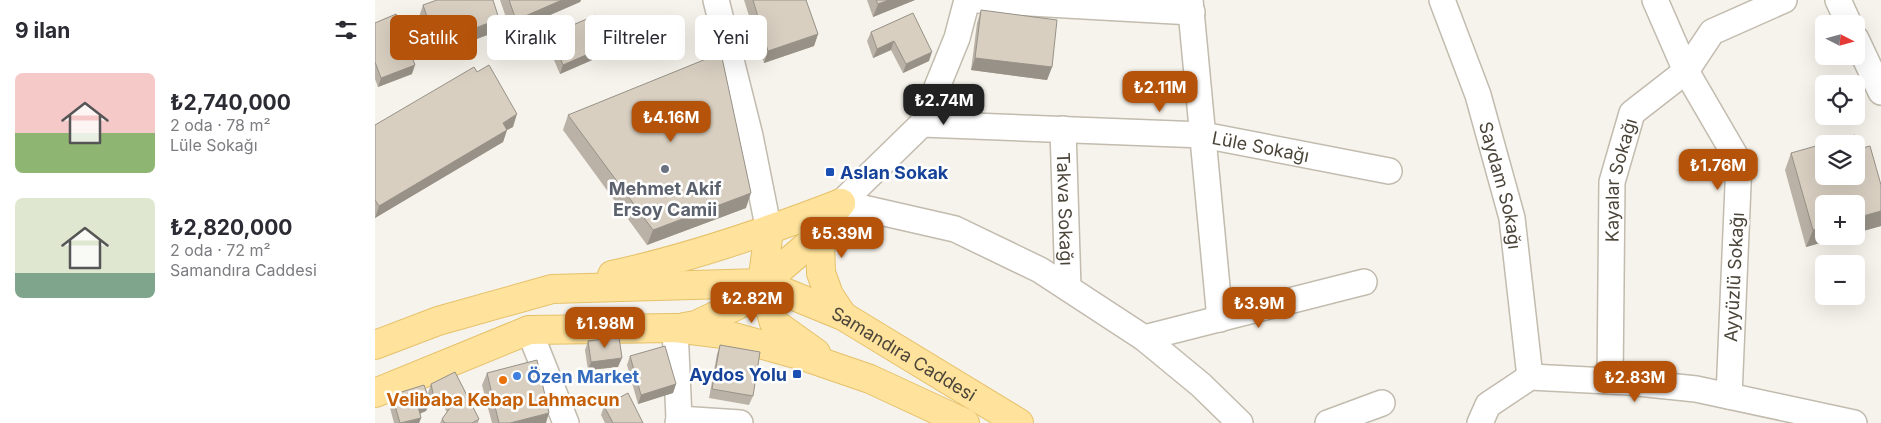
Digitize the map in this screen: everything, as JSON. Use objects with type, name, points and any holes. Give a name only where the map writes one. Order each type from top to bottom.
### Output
[{"type":"main road","points":[[552,289],[664,264],[769,231],[841,204]]},
{"type":"main road","points":[[675,328],[696,325],[738,305],[809,244],[841,204]]},
{"type":"main road","points":[[841,204],[820,242],[821,273],[829,295],[843,316]]},
{"type":"main road","points":[[769,231],[762,283],[774,323],[837,368]]},
{"type":"main road","name":"Samandıra Caddesi","points":[[375,345],[438,321],[552,289],[762,283],[843,316],[1019,423]]},
{"type":"main road","name":"Samandıra Caddesi","points":[[375,393],[529,330],[675,328],[723,334],[871,379],[965,423]]},
{"type":"street","points":[[716,0],[750,136],[769,231]]},
{"type":"street","points":[[841,204],[923,124],[957,38],[967,0]]},
{"type":"street","points":[[978,0],[1191,6],[1220,319]]},
{"type":"street","name":"Saydam Sokağı","points":[[1442,0],[1478,95],[1512,218],[1530,377]]},
{"type":"street","name":"Ayyüzlü Sokağı","points":[[1655,0],[1686,71],[1739,162],[1729,396]]},
{"type":"street","name":"Kayalar Sokağı","points":[[1610,381],[1612,182],[1632,113],[1686,71],[1712,32],[1784,0]]},
{"type":"street","points":[[1838,0],[1845,15]]},
{"type":"street","points":[[1865,58],[1881,92]]},
{"type":"street","name":"Lüle Sokağı","points":[[923,124],[1203,135],[1389,171]]},
{"type":"street","name":"Takva Sokağı","points":[[1063,129],[1068,288]]},
{"type":"street","points":[[841,204],[955,229],[1040,270],[1145,338],[1201,385],[1240,423]]},
{"type":"street","points":[[1145,338],[1364,282]]},
{"type":"street","points":[[675,328],[678,421],[740,423]]},
{"type":"street","points":[[529,330],[566,423]]},
{"type":"street","points":[[1481,423],[1488,405],[1530,377],[1610,381],[1696,389],[1729,396],[1791,416],[1854,423]]},
{"type":"street","points":[[1328,423],[1383,403]]},
{"type":"building","points":[[437,0],[493,0],[498,15],[487,15],[487,24],[477,27],[477,15],[426,15],[423,5]]},
{"type":"building","points":[[509,0],[562,0],[528,15],[514,15]]},
{"type":"building","points":[[753,0],[806,0],[818,34],[768,51],[767,15],[757,15]]},
{"type":"building","points":[[876,0],[889,0],[878,4]]},
{"type":"building","points":[[981,10],[1057,20],[1052,67],[975,58]]},
{"type":"building","points":[[913,13],[932,52],[906,64],[894,41],[877,49],[871,32]]},
{"type":"building","points":[[390,17],[390,60],[413,60],[415,65],[381,78],[375,62],[375,23]]},
{"type":"building","points":[[585,20],[585,55],[575,60],[575,24]]},
{"type":"building","points":[[561,60],[574,60],[563,65]]},
{"type":"building","name":"Mehmet Akif Ersoy Camii","points":[[704,60],[722,60],[751,193],[653,230],[568,115]]},
{"type":"building","points":[[489,65],[517,114],[503,123],[507,130],[379,206],[375,200],[375,125],[474,67],[477,72]]},
{"type":"building","points":[[1815,146],[1815,185],[1865,185],[1865,147],[1870,146],[1881,185],[1881,211],[1865,215],[1865,195],[1815,195],[1815,229],[1813,230],[1791,153]]},
{"type":"building","points":[[619,337],[622,358],[591,362],[588,341]]},
{"type":"building","points":[[720,345],[760,352],[753,396],[712,389]]},
{"type":"building","points":[[665,346],[676,384],[641,395],[630,356]]},
{"type":"building","points":[[537,360],[549,413],[510,423],[499,423],[487,373]]},
{"type":"building","points":[[455,372],[479,419],[472,423],[445,423],[442,419],[452,405],[443,392],[434,398],[431,384]]},
{"type":"building","points":[[424,385],[430,402],[418,406],[421,418],[400,423],[392,395]]},
{"type":"building","points":[[628,393],[643,423],[613,423],[604,406]]},
{"type":"place","name":"Mehmet Akif Ersoy Camii","points":[[665,169]]},
{"type":"place","name":"Aslan Sokak","points":[[830,172]]},
{"type":"place","name":"Aydos Yolu","points":[[797,374]]},
{"type":"place","name":"Özen Market","points":[[517,376]]},
{"type":"place","name":"Velibaba Kebap Lahmacun","points":[[503,380]]}]
